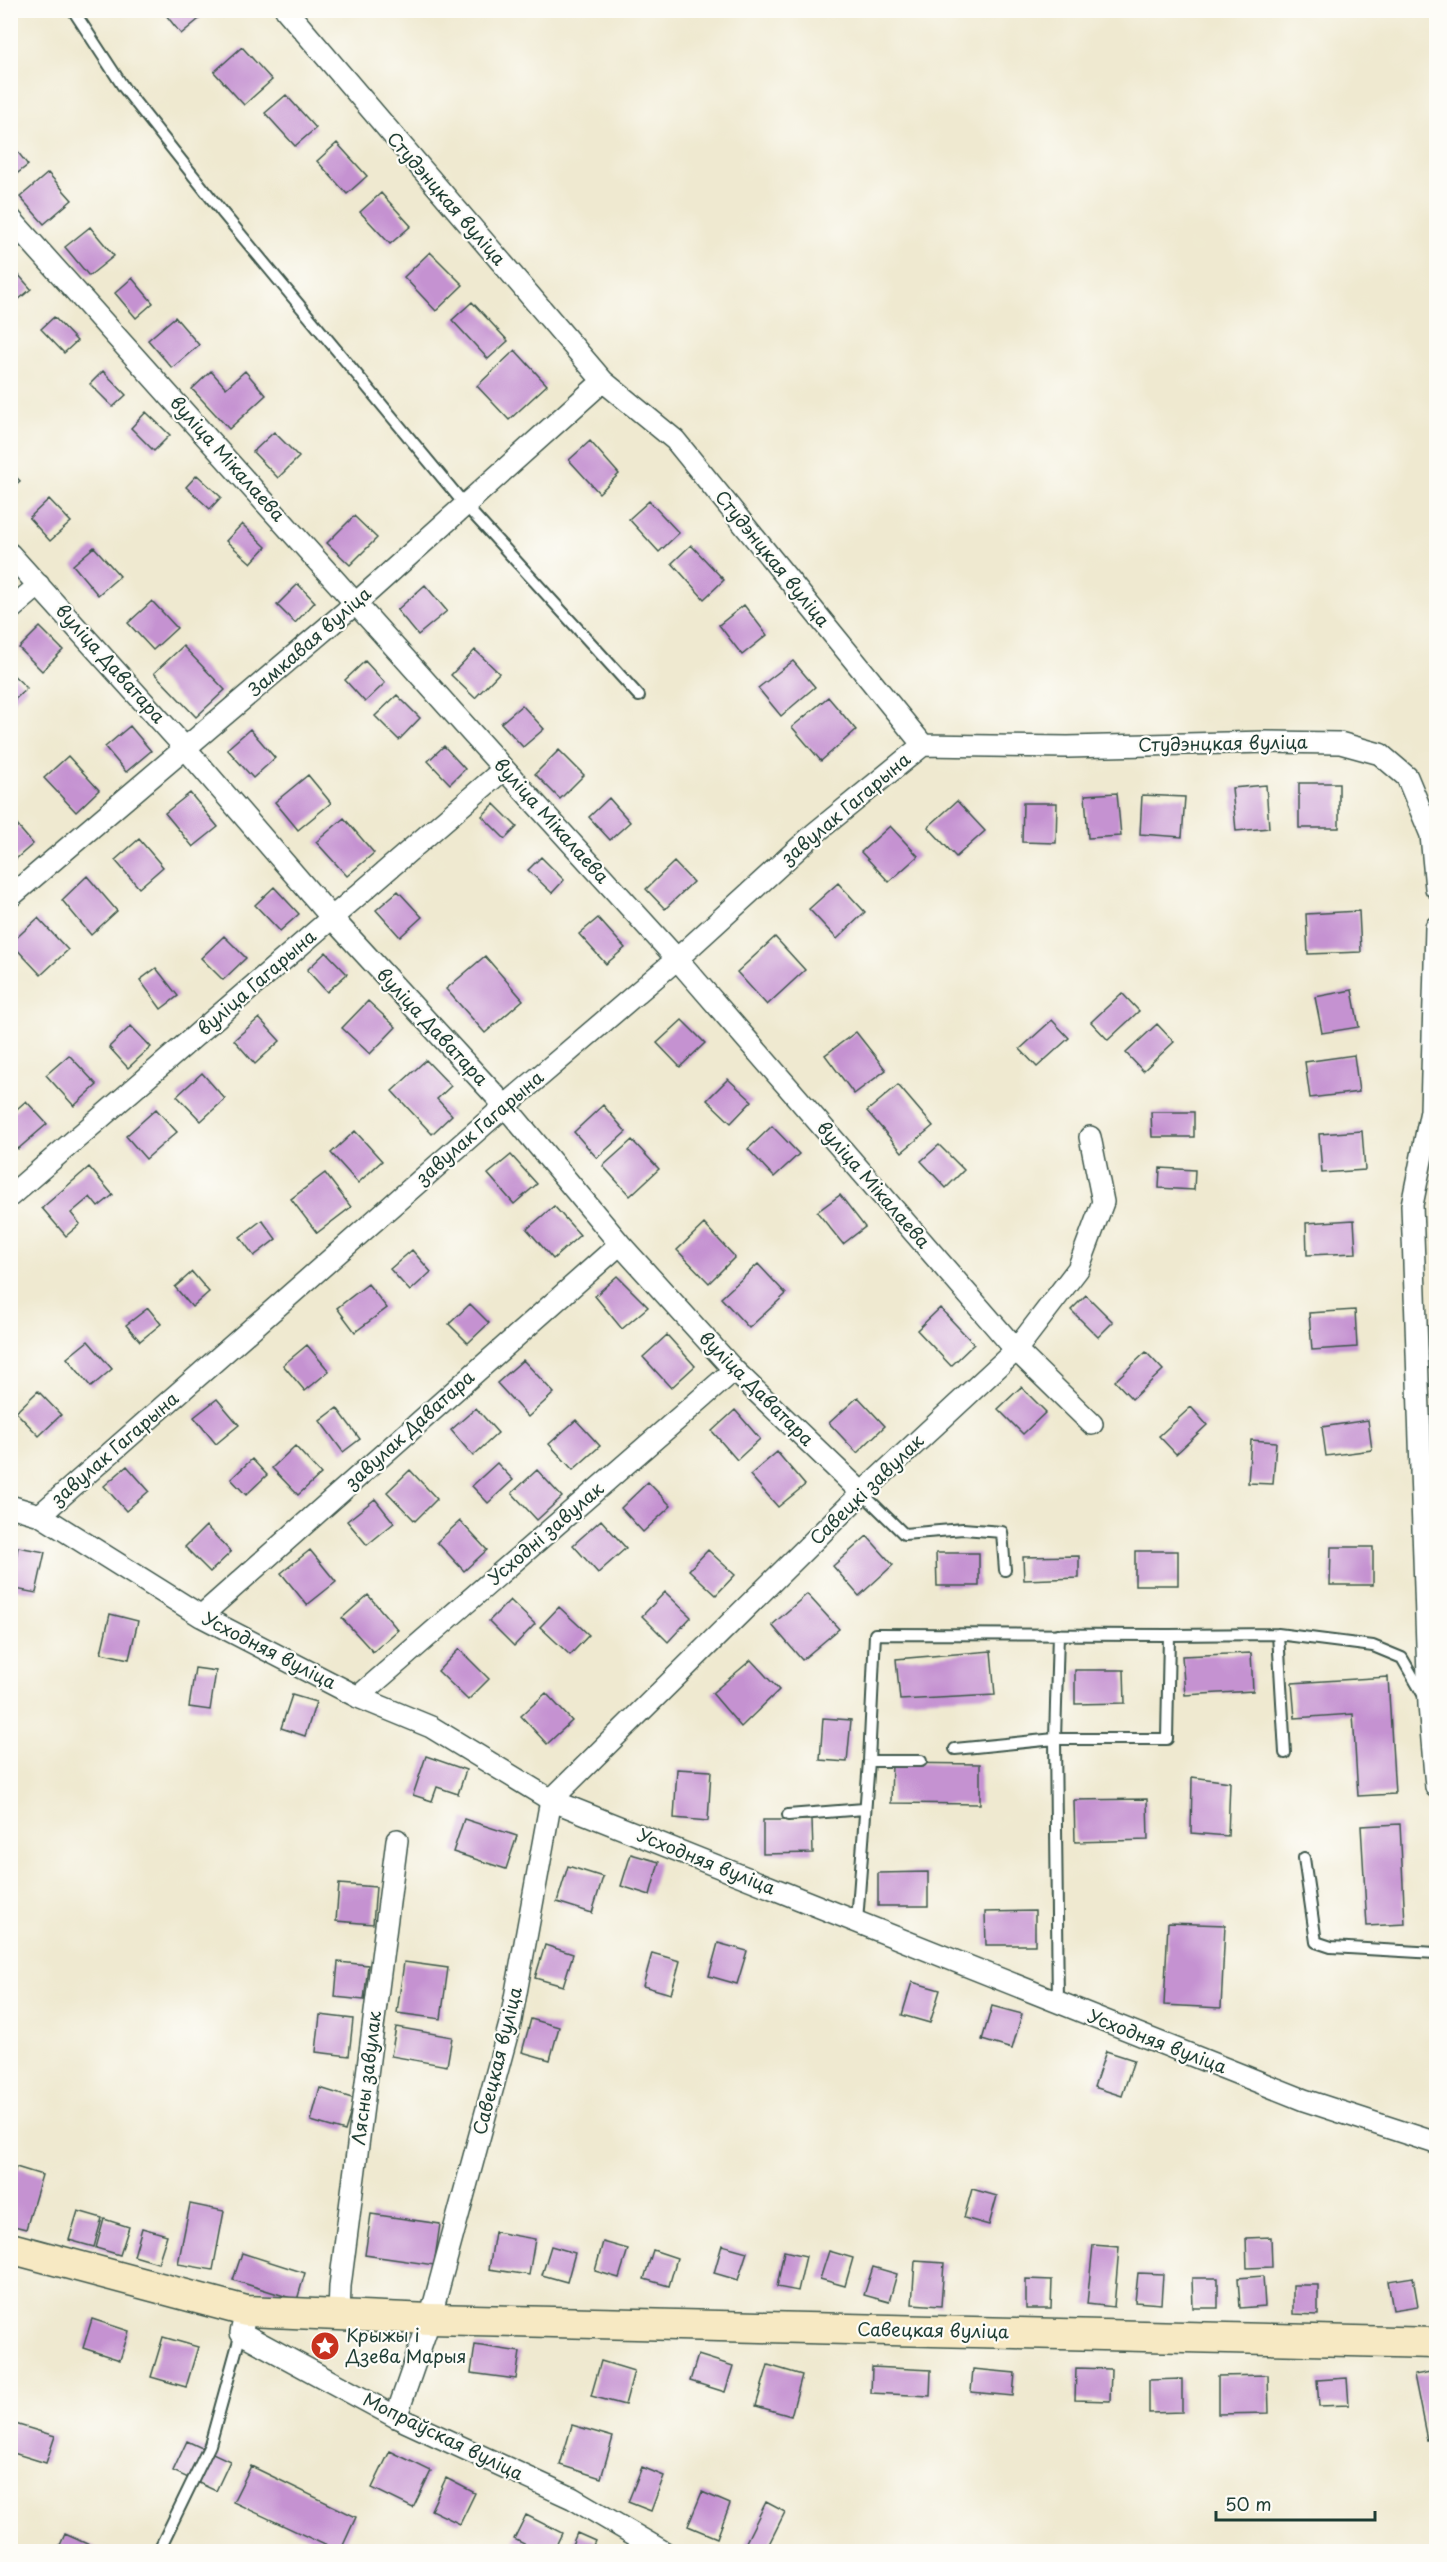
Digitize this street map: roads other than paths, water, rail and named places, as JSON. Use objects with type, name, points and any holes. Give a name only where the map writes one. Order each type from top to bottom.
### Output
[{"type":"street","name":"Студэнцкая вуліца","points":[[286,10],[603,381],[675,440],[923,745],[1068,747],[1266,742],[1340,743],[1380,754],[1407,777],[1431,835],[1437,888]]},
{"type":"street","name":"вуліца Мікалаева","points":[[10,218],[676,959],[1016,1350],[1092,1424]]},
{"type":"street","name":"Замкавая вуліца","points":[[10,897],[356,603],[603,381]]},
{"type":"street","name":"вуліца Даватара","points":[[10,554],[186,749],[332,918],[505,1106],[620,1244],[734,1370],[862,1493]]},
{"type":"street","points":[[10,610],[39,585]]},
{"type":"street","name":"завулак Гагарына","points":[[40,1515],[505,1106],[676,959],[814,834],[923,745]]},
{"type":"street","name":"вуліца Гагарына","points":[[10,1196],[504,770]]},
{"type":"street","points":[[1437,927],[1431,1111],[1413,1205],[1429,1705],[1437,1787]]},
{"type":"street","name":"Савецкі завулак","points":[[551,1800],[862,1493],[1016,1350],[1078,1269],[1103,1202],[1090,1137]]},
{"type":"street","name":"завулак Даватара","points":[[201,1616],[620,1244]]},
{"type":"street","name":"Усходні завулак","points":[[358,1697],[734,1370]]},
{"type":"street","name":"Усходняя вуліца","points":[[10,1506],[40,1515],[201,1616],[358,1697],[431,1727],[551,1800],[1304,2100],[1437,2143]]},
{"type":"street","name":"Савецкая вуліца","points":[[430,2319],[511,2020],[551,1800]]},
{"type":"street","name":"Лясны завулак","points":[[339,2315],[340,2286],[397,1840]]},
{"type":"street","name":"Савецкая вуліца","points":[[10,2248],[244,2322],[339,2315],[1437,2343]]},
{"type":"street","points":[[396,2418],[430,2319]]},
{"type":"street","name":"Мопраўская вуліца","points":[[244,2322],[396,2418],[572,2498],[664,2552]]},
{"type":"lane","points":[[73,10],[124,88],[222,212],[465,505],[639,696]]},
{"type":"lane","points":[[862,1493],[904,1534],[963,1529],[1002,1532],[1005,1570]]},
{"type":"lane","points":[[857,1922],[869,1761],[875,1634],[1278,1634],[1373,1646],[1402,1658],[1429,1705]]},
{"type":"lane","points":[[1058,1634],[1055,1739],[1058,2003]]},
{"type":"lane","points":[[1278,1634],[1285,1754]]},
{"type":"lane","points":[[955,1749],[1055,1739],[1167,1739],[1169,1635]]},
{"type":"lane","points":[[869,1761],[921,1761]]},
{"type":"lane","points":[[788,1815],[864,1809]]},
{"type":"lane","points":[[1304,1857],[1316,1942],[1331,1947],[1437,1953]]},
{"type":"lane","points":[[158,2552],[210,2445],[244,2322]]},
{"type":"place","name":"Крыжы і Дзева Марыя","points":[[325,2346]]}]
